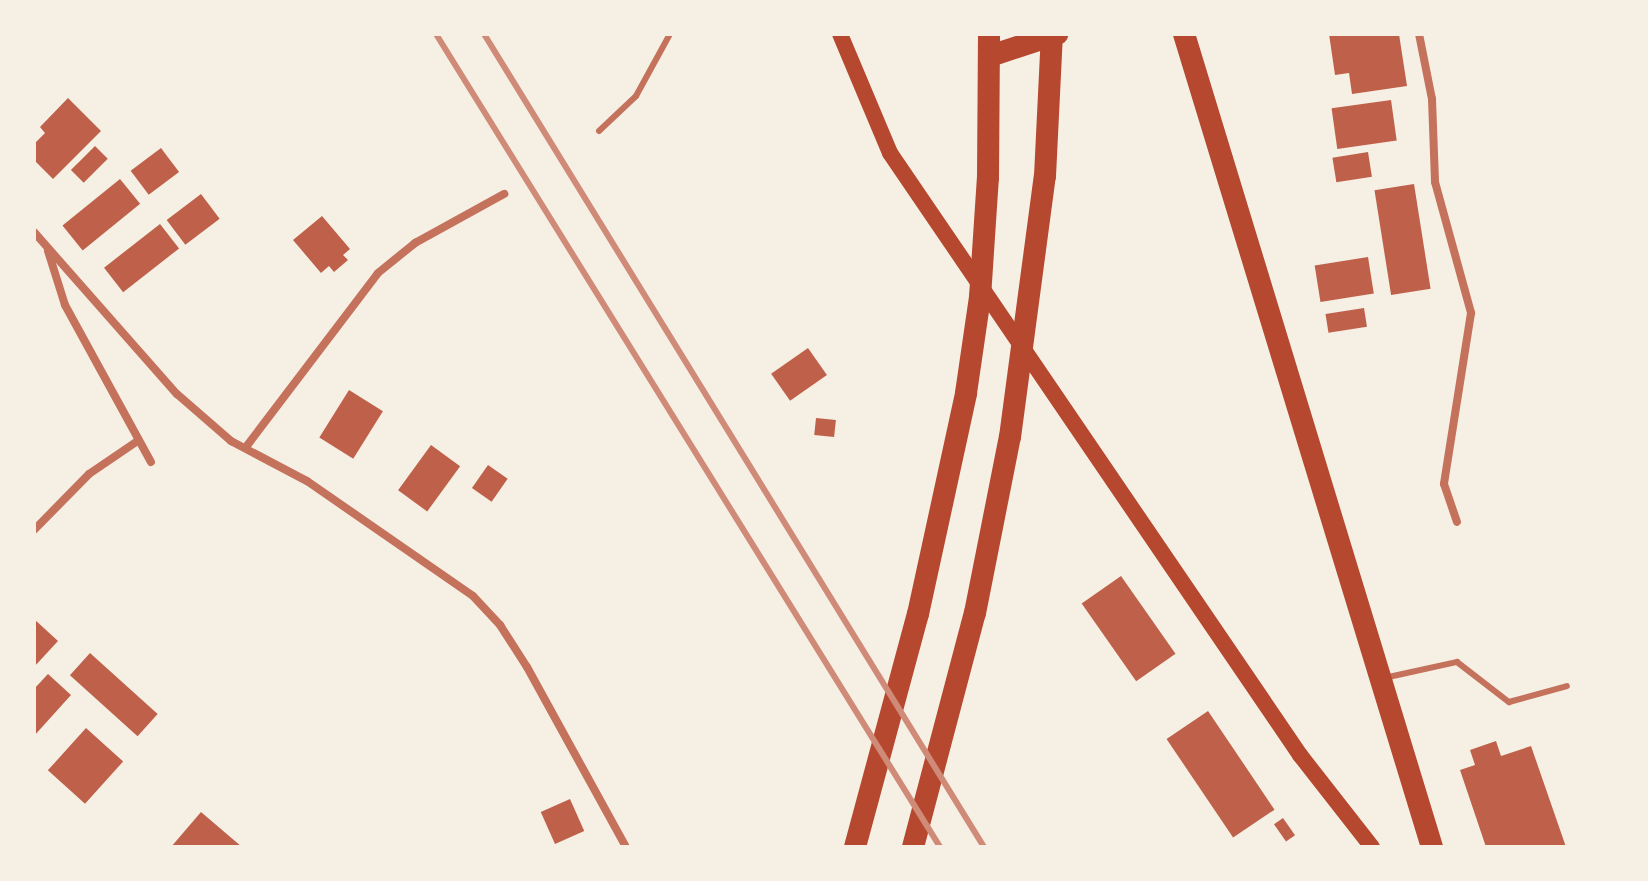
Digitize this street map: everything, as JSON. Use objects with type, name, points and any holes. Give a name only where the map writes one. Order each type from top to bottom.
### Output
[{"type":"highway","points":[[1184,34],[1432,847]]},
{"type":"highway","points":[[855,847],[918,614],[966,393],[980,297],[988,178],[990,45],[1054,35],[1045,176],[1010,437],[975,613],[913,847]]},
{"type":"main road","points":[[840,34],[890,153],[1300,755],[1372,847]]},
{"type":"street","points":[[1419,34],[1432,99],[1435,182],[1471,313],[1444,484],[1457,522]]},
{"type":"street","points":[[246,447],[378,273],[415,243],[504,194]]},
{"type":"street","points":[[34,232],[177,394],[231,441],[246,447],[390,537],[473,596],[500,625],[570,739],[626,847]]},
{"type":"street","points":[[46,246],[65,305],[151,462]]},
{"type":"street","points":[[34,530],[89,474],[139,440]]},
{"type":"lane","points":[[599,131],[636,96],[670,34]]},
{"type":"lane","points":[[1380,679],[1457,662],[1509,702],[1567,686]]},
{"type":"building","points":[[1329,34],[1399,34],[1407,86],[1352,94],[1349,73],[1335,75]]},
{"type":"building","points":[[68,98],[101,131],[53,179],[34,160],[34,144],[45,133],[40,127]]},
{"type":"building","points":[[1391,100],[1397,141],[1337,149],[1332,108]]},
{"type":"building","points":[[95,146],[108,159],[84,183],[71,170]]},
{"type":"building","points":[[161,148],[179,172],[149,195],[131,171]]},
{"type":"building","points":[[1368,152],[1372,177],[1336,182],[1332,158]]},
{"type":"building","points":[[120,179],[140,204],[83,250],[62,226]]},
{"type":"building","points":[[1414,184],[1431,289],[1391,295],[1374,190]]},
{"type":"building","points":[[201,194],[220,219],[185,245],[167,220]]},
{"type":"building","points":[[322,216],[350,249],[343,255],[348,260],[334,272],[329,266],[321,273],[293,240]]},
{"type":"building","points":[[160,224],[179,248],[123,292],[104,268]]},
{"type":"building","points":[[1368,257],[1374,294],[1320,302],[1315,265]]},
{"type":"building","points":[[1364,308],[1367,327],[1328,333],[1325,314]]},
{"type":"building","points":[[808,348],[827,375],[790,401],[771,374]]},
{"type":"building","points":[[349,390],[383,411],[353,459],[319,437]]},
{"type":"building","points":[[816,418],[836,420],[834,437],[814,435]]},
{"type":"building","points":[[431,445],[460,466],[427,511],[398,490]]},
{"type":"building","points":[[488,465],[508,479],[492,502],[472,488]]},
{"type":"building","points":[[1121,576],[1175,654],[1136,681],[1082,604]]},
{"type":"building","points":[[34,619],[58,641],[34,667]]},
{"type":"building","points":[[90,653],[158,714],[138,736],[70,675]]},
{"type":"building","points":[[48,674],[71,695],[34,736],[34,689]]},
{"type":"building","points":[[1208,711],[1275,810],[1233,838],[1167,739]]},
{"type":"building","points":[[86,728],[123,761],[85,804],[48,770]]},
{"type":"building","points":[[1496,741],[1501,756],[1531,746],[1566,847],[1486,847],[1460,770],[1475,765],[1470,750]]},
{"type":"building","points":[[570,799],[584,831],[555,844],[541,812]]},
{"type":"building","points":[[201,812],[242,847],[171,847]]},
{"type":"building","points":[[1283,818],[1295,835],[1286,842],[1274,824]]},
{"type":"railway","points":[[436,34],[940,847]]},
{"type":"railway","points":[[484,34],[984,847]]}]
